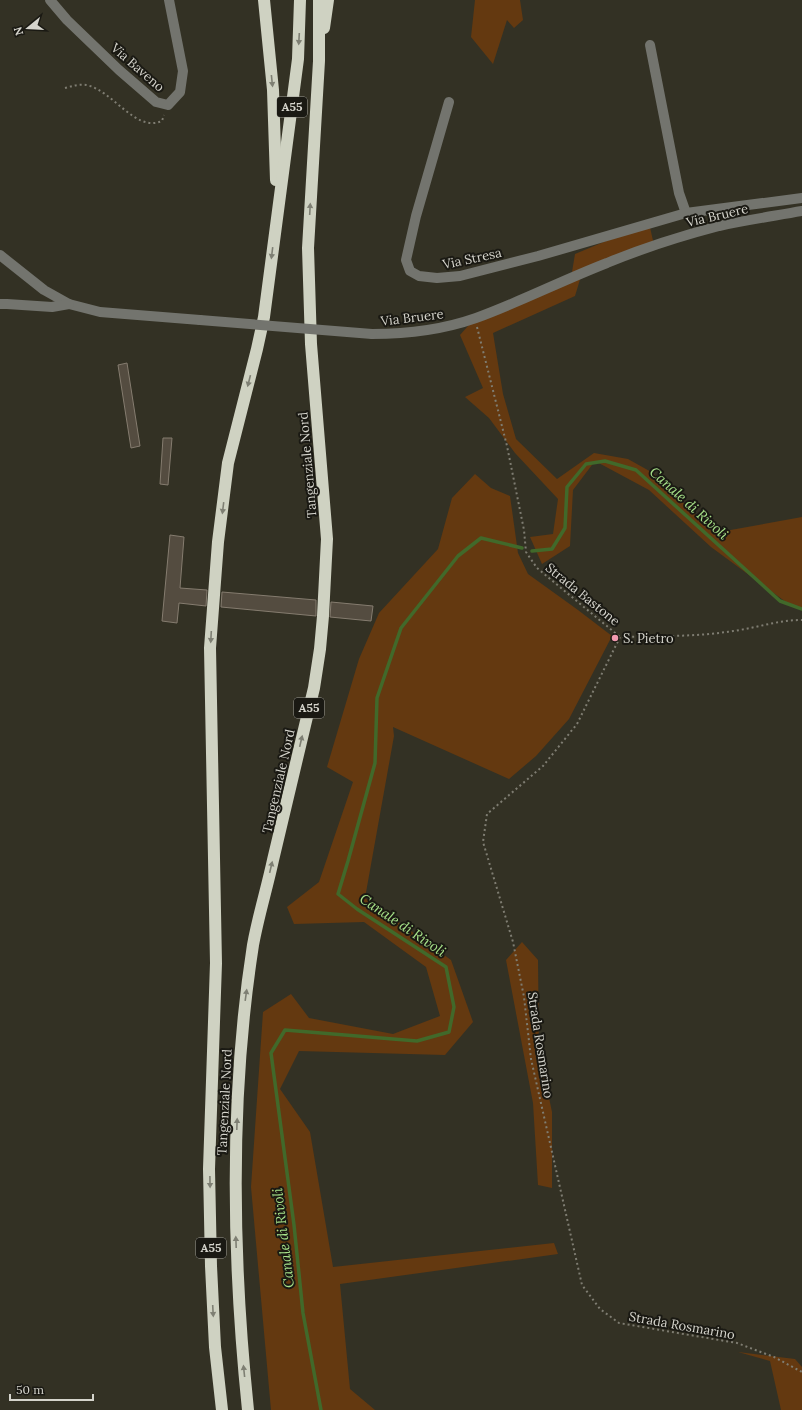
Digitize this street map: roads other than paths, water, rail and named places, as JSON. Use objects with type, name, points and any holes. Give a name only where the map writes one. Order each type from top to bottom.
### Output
[{"type":"highway","name":"A55","points":[[264,0],[273,90],[277,214]]},
{"type":"highway","name":"A55","points":[[277,214],[298,59],[300,0]]},
{"type":"highway","name":"A55","points":[[319,0],[319,61]]},
{"type":"highway","name":"A55","points":[[319,61],[328,11],[328,0]]},
{"type":"highway","name":"Tangenziale Nord","points":[[248,1410],[242,1347],[235,1230],[235,1163],[243,1017],[254,943],[314,688],[324,608],[327,539],[311,344],[308,248],[319,61]]},
{"type":"highway","name":"Tangenziale Nord","points":[[222,1410],[215,1340],[211,1266],[209,1169],[216,963],[210,648],[218,542],[228,463],[264,317],[277,214]]},
{"type":"street","name":"Via Baveno","points":[[50,0],[67,20],[119,70],[156,102],[168,105],[180,92],[183,71],[169,0]]},
{"type":"street","points":[[650,45],[679,193],[686,213]]},
{"type":"street","name":"Via Stresa","points":[[450,102],[416,216],[406,260],[410,271],[419,276],[437,278],[460,276],[538,256],[686,213],[802,198]]},
{"type":"street","name":"Via Bruere","points":[[0,255],[44,290],[69,304],[100,312],[372,334],[393,334],[415,332],[451,325],[475,318],[606,263],[665,241],[719,226],[802,211]]},
{"type":"street","points":[[0,304],[52,307],[69,304]]},
{"type":"waterway","name":"Canale di Rivoli","points":[[532,551],[552,549],[565,528],[567,487],[586,464],[605,461],[636,470],[780,601],[802,609]]},
{"type":"waterway","name":"Canale di Rivoli","points":[[321,1410],[303,1313],[294,1225],[271,1053],[285,1030],[417,1041],[449,1032],[454,1007],[446,967],[357,909],[338,894],[375,763],[377,698],[401,628],[458,556],[481,538],[522,548]]},
{"type":"place","name":"S. Pietro","points":[[615,638]]}]
